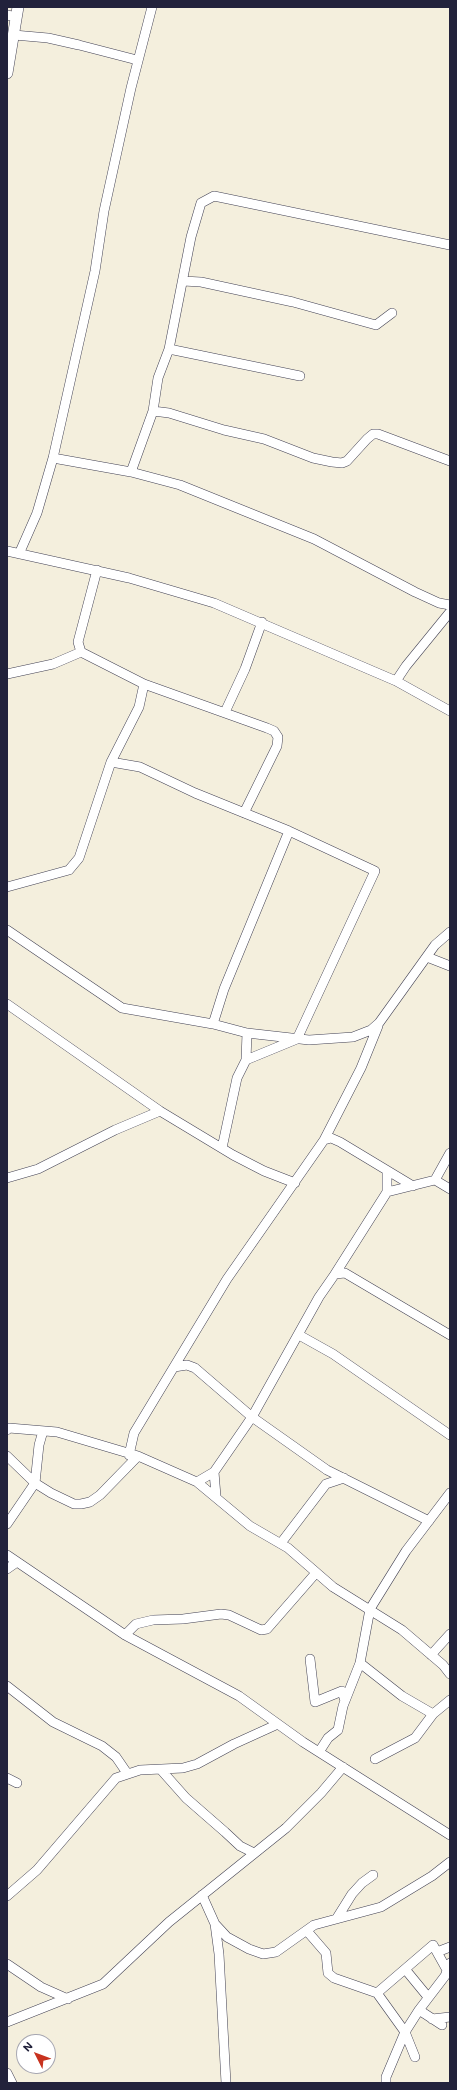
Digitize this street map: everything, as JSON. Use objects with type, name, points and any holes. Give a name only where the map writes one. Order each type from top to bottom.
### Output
[{"type":"main road","points":[[7,73],[14,35],[14,13]]},
{"type":"street","points":[[19,554],[38,513],[53,458],[95,271],[104,211],[137,60],[152,7]]},
{"type":"street","points":[[14,35],[48,38],[137,60]]},
{"type":"street","points":[[131,472],[153,412],[158,378],[169,349],[191,237],[201,203],[214,196],[450,246]]},
{"type":"street","points":[[183,281],[200,282],[293,302],[376,325],[392,313]]},
{"type":"street","points":[[169,349],[300,376]]},
{"type":"street","points":[[153,412],[169,413],[224,430],[264,439],[313,458],[332,462],[342,463],[348,461],[373,434],[378,434],[450,462]]},
{"type":"street","points":[[53,458],[131,472],[180,485],[314,539],[415,592],[439,603],[450,605]]},
{"type":"street","points":[[7,551],[97,570],[214,603],[262,622],[396,681],[450,711]]},
{"type":"street","points":[[97,570],[78,642],[81,652],[144,684],[267,728],[274,731],[278,737],[277,746],[244,814]]},
{"type":"street","points":[[396,681],[406,666],[450,612]]},
{"type":"street","points":[[224,712],[245,670],[262,622]]},
{"type":"street","points":[[7,674],[53,664],[81,652]]},
{"type":"street","points":[[7,887],[69,870],[79,858],[111,762],[139,706],[144,684]]},
{"type":"street","points":[[111,762],[140,767],[244,814],[289,831],[375,871],[297,1039],[246,1060]]},
{"type":"street","points":[[213,1024],[224,989],[289,831]]},
{"type":"street","points":[[7,930],[122,1008],[213,1024],[247,1033],[297,1039],[353,1037],[371,1030],[379,1023],[435,945],[450,932]]},
{"type":"street","points":[[427,957],[450,966]]},
{"type":"street","points":[[7,1004],[160,1111],[264,1171],[295,1183]]},
{"type":"street","points":[[7,1456],[34,1482],[51,1493],[74,1504],[90,1502],[100,1496],[134,1456],[134,1433],[227,1279],[324,1140],[361,1068],[379,1023]]},
{"type":"street","points":[[222,1148],[237,1078],[246,1060],[247,1033]]},
{"type":"street","points":[[7,1178],[38,1169],[115,1130],[160,1111]]},
{"type":"street","points":[[324,1140],[331,1138],[340,1142],[386,1172],[413,1186]]},
{"type":"street","points":[[387,1192],[435,1180],[450,1153]]},
{"type":"street","points":[[197,1482],[214,1472],[252,1417],[319,1297],[387,1192],[386,1172]]},
{"type":"street","points":[[435,1180],[450,1189]]},
{"type":"street","points":[[335,1274],[345,1273],[450,1335]]},
{"type":"street","points":[[299,1335],[333,1354],[450,1435]]},
{"type":"street","points":[[174,1367],[187,1365],[195,1368],[252,1417],[327,1470],[429,1521]]},
{"type":"street","points":[[7,1430],[9,1428],[57,1432],[134,1456],[197,1482],[216,1496],[250,1526],[281,1543],[333,1588],[370,1609],[402,1630],[450,1674]]},
{"type":"street","points":[[7,1524],[34,1482],[39,1445],[43,1431]]},
{"type":"street","points":[[281,1543],[326,1484],[327,1470]]},
{"type":"street","points":[[214,1472],[216,1496]]},
{"type":"street","points":[[326,1484],[344,1478]]},
{"type":"street","points":[[319,1752],[328,1738],[338,1730],[345,1701],[360,1663],[370,1609],[406,1551],[450,1493]]},
{"type":"street","points":[[7,1556],[125,1635],[239,1696],[319,1752],[450,1835]]},
{"type":"street","points":[[7,1569],[17,1562]]},
{"type":"street","points":[[125,1635],[136,1624],[153,1620],[183,1619],[221,1614],[229,1615],[260,1630],[267,1629],[315,1574]]},
{"type":"street","points":[[431,1655],[450,1634]]},
{"type":"street","points":[[310,1659],[315,1702],[342,1691],[345,1701]]},
{"type":"street","points":[[360,1663],[402,1696],[434,1714]]},
{"type":"street","points":[[7,1686],[53,1722],[102,1746],[116,1757],[127,1773]]},
{"type":"street","points":[[375,1759],[415,1738],[434,1714],[450,1700]]},
{"type":"street","points":[[7,1896],[37,1870],[116,1778],[127,1773],[140,1770],[162,1771],[197,1764],[234,1744],[278,1724]]},
{"type":"street","points":[[7,2022],[103,1984],[169,1922],[286,1828],[321,1793],[343,1767]]},
{"type":"street","points":[[162,1771],[186,1798],[235,1841],[254,1853]]},
{"type":"street","points":[[7,1778],[17,1783]]},
{"type":"street","points":[[215,1924],[227,1937],[248,1950],[263,1954],[276,1952],[314,1925],[381,1907],[432,1876],[450,1862]]},
{"type":"street","points":[[337,1918],[352,1894],[362,1883],[373,1875]]},
{"type":"street","points":[[202,1895],[215,1924],[222,1987],[222,2025],[226,2083]]},
{"type":"street","points":[[307,1930],[326,1953],[328,1973],[334,1978],[377,1993],[405,2032],[415,2057]]},
{"type":"street","points":[[377,1993],[433,1945],[448,1973],[428,1997],[405,2032],[386,2077],[386,2083]]},
{"type":"street","points":[[437,1952],[450,1947]]},
{"type":"street","points":[[7,1964],[41,1987],[68,1999]]},
{"type":"street","points":[[404,1969],[428,1997]]},
{"type":"street","points":[[419,2010],[442,2025]]},
{"type":"street","points":[[432,2019],[450,2017]]},
{"type":"street","points":[[7,2073],[12,2083]]}]
